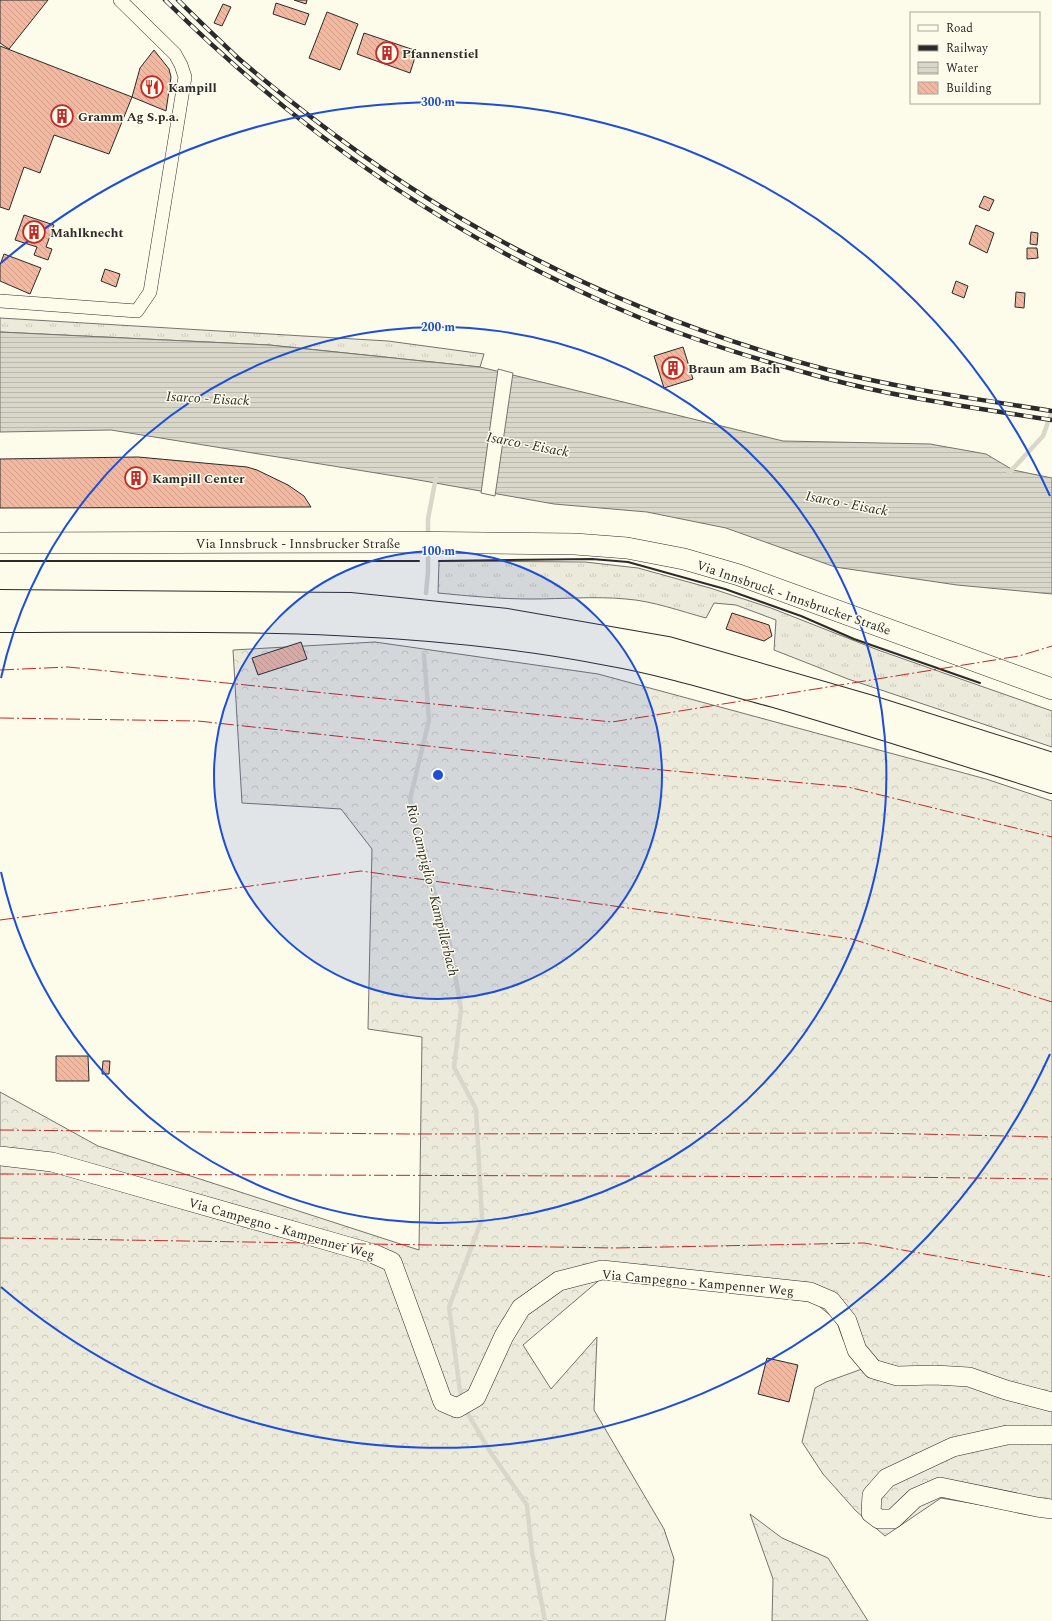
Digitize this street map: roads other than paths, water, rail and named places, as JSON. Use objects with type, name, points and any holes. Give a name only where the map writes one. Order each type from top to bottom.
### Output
[{"type":"highway","points":[[0,601],[350,604],[507,620],[668,648],[865,705],[1052,764]]},
{"type":"highway","points":[[0,621],[352,624],[477,635],[540,643],[604,653],[668,666],[860,721],[1052,782]]},
{"type":"main road","name":"Via Innsbruck - Innsbrucker Straße","points":[[0,543],[575,544],[627,548],[684,559],[738,575],[1052,689]]},
{"type":"street","points":[[0,301],[137,311],[150,292],[184,77],[181,65],[175,54],[120,0]]},
{"type":"street","name":"Via Campegno - Kampenner Weg","points":[[0,1156],[52,1162],[374,1254],[392,1262],[443,1402],[457,1408],[476,1397],[504,1336],[521,1308],[559,1281],[602,1270],[810,1292],[831,1302],[847,1321],[857,1350],[873,1369],[897,1376],[935,1375],[969,1377],[1006,1390],[1052,1402]]},
{"type":"street","points":[[1052,1435],[1007,1435],[953,1447],[888,1478],[872,1495],[871,1512],[879,1519],[893,1519],[915,1498],[940,1487],[1052,1509]]},
{"type":"water","name":"Isarco - Eisack","points":[[0,332],[269,345],[480,367],[783,441],[930,444],[986,454],[1013,470],[1052,478],[1052,594],[957,585],[835,567],[726,528],[647,512],[554,504],[407,478],[111,430],[0,432]]},
{"type":"waterway","points":[[1008,474],[1043,436],[1052,411]]},
{"type":"waterway","name":"Rio Campiglio - Kampillerbach","points":[[428,537],[428,519],[436,477]]},
{"type":"waterway","name":"Rio Campiglio - Kampillerbach","points":[[426,593],[428,548]]},
{"type":"waterway","name":"Rio Campiglio - Kampillerbach","points":[[424,655],[429,720],[410,799],[420,844],[450,945],[461,1009],[454,1067],[476,1109],[482,1219],[449,1307],[460,1391],[463,1400]]},
{"type":"waterway","name":"Rio Campiglio - Kampillerbach","points":[[465,1409],[491,1453],[527,1505],[532,1552],[545,1621]]},
{"type":"railway","points":[[165,0],[218,50],[272,97],[328,141],[386,182],[445,220],[507,255],[571,287],[638,317],[684,335],[801,372],[909,397],[1052,420]]},
{"type":"railway","points":[[178,0],[238,58],[311,117],[370,161],[493,237],[557,270],[622,299],[689,326],[828,370],[912,388],[1052,411]]},
{"type":"place","name":"Pfannenstiel","points":[[387,53]]},
{"type":"place","name":"Kampill","points":[[152,87]]},
{"type":"place","name":"Gramm Ag S.p.a.","points":[[62,116]]},
{"type":"place","name":"Mahlknecht","points":[[34,232]]},
{"type":"place","name":"Braun am Bach","points":[[673,368]]},
{"type":"place","name":"Kampill Center","points":[[136,478]]}]
